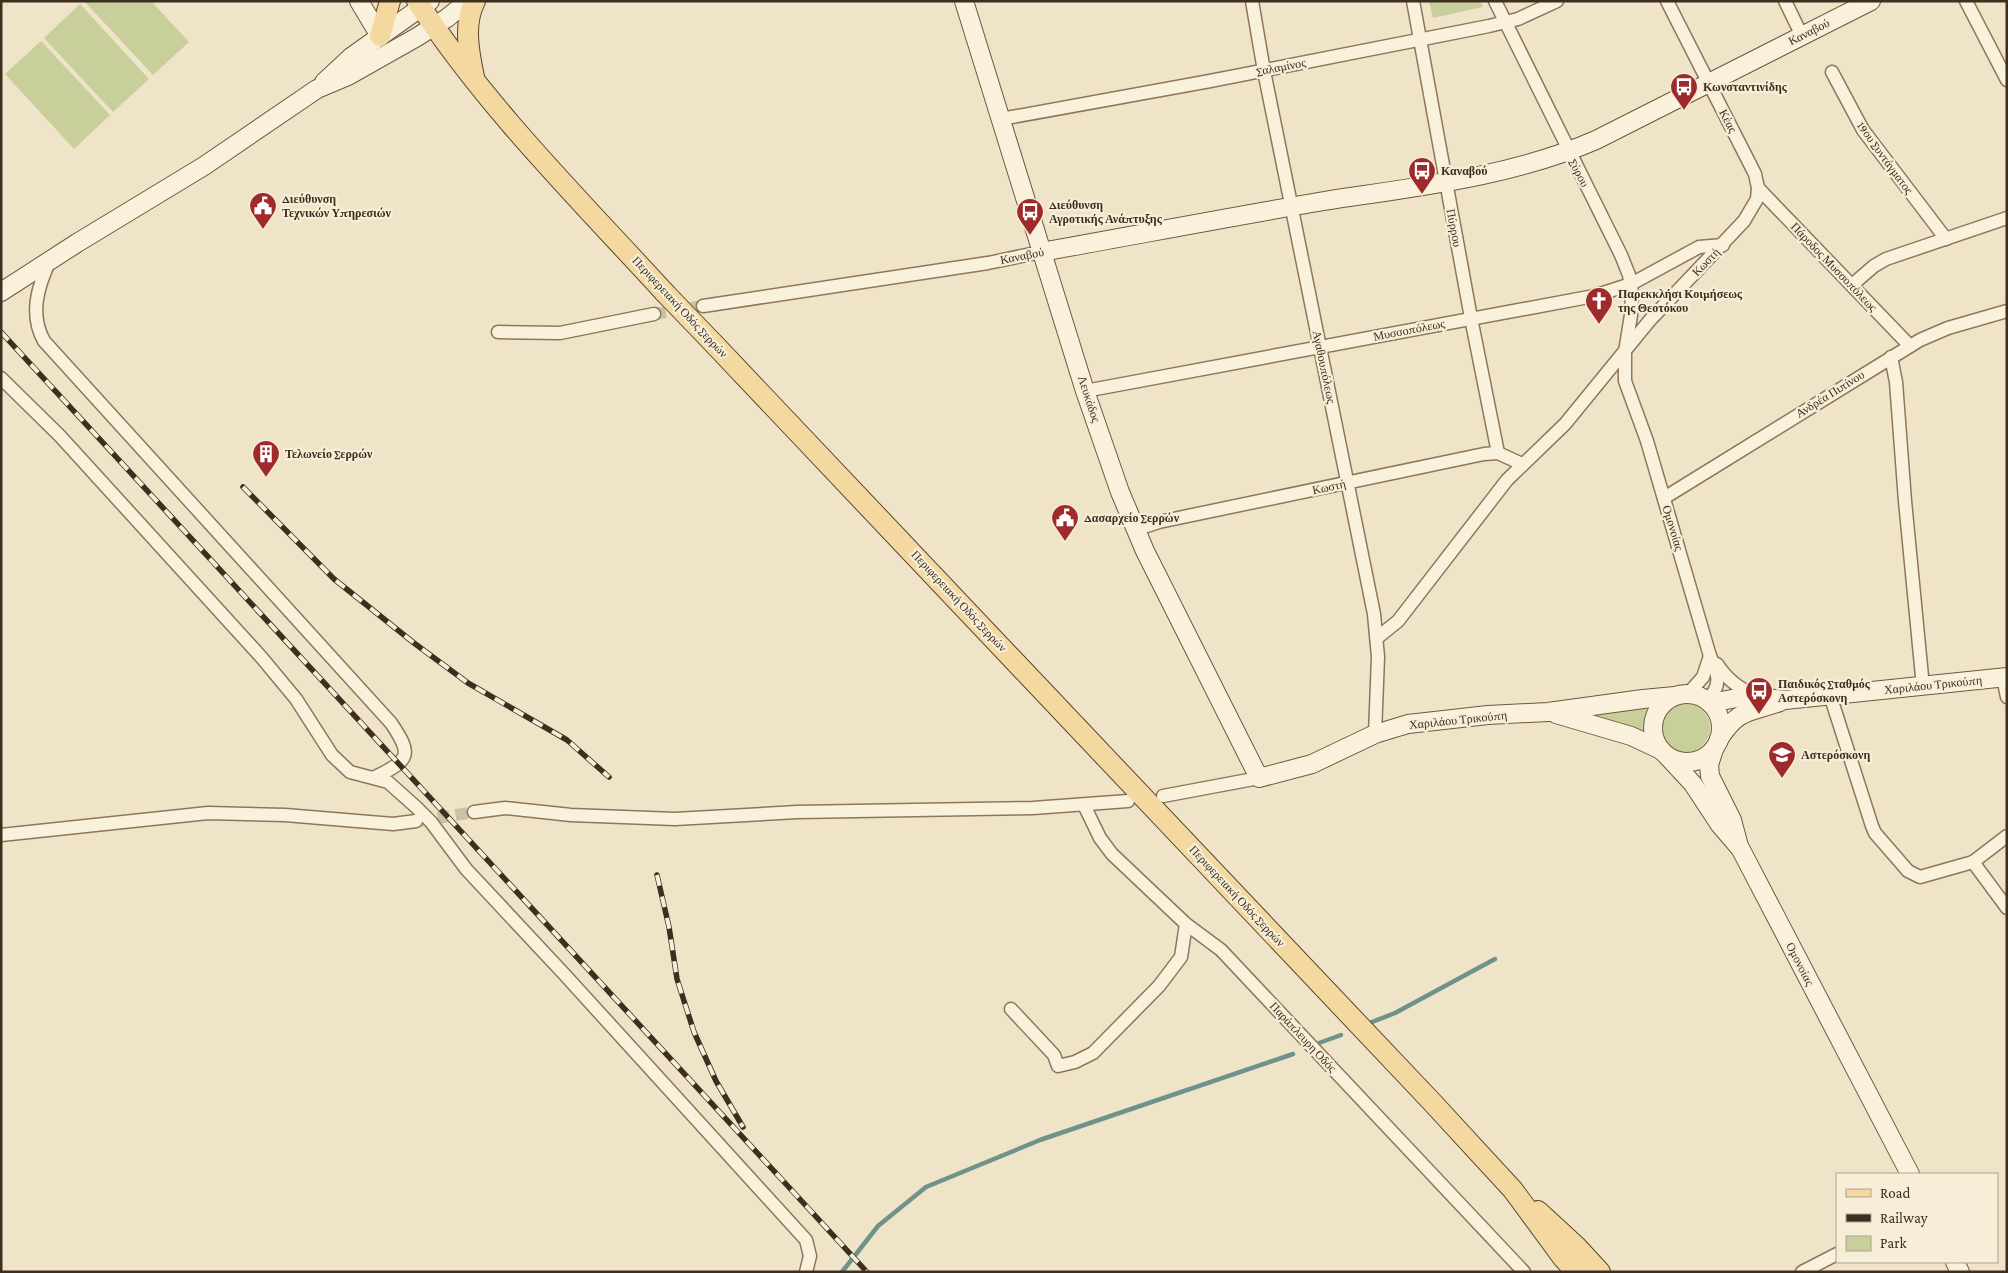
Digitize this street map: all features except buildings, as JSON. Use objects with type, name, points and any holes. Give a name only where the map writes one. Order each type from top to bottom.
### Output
[{"type":"main road","points":[[380,36],[390,1]]},
{"type":"main road","points":[[475,1],[468,23],[468,40],[475,81]]},
{"type":"main road","name":"Περιφερειακή Οδός Σερρών","points":[[423,3],[434,26],[475,81],[515,129],[665,293],[1513,1190],[1557,1227],[1600,1272]]},
{"type":"main road","name":"Περιφερειακή Οδός Σερρών","points":[[1513,1190],[1576,1272]]},
{"type":"street","points":[[359,1],[380,36]]},
{"type":"street","points":[[317,89],[348,76],[434,26],[468,1]]},
{"type":"street","name":"Λευκάδος","points":[[964,1],[1041,252],[1086,390],[1135,530],[1259,778]]},
{"type":"street","name":"Αγαθουπόλεως","points":[[1252,1],[1264,71],[1369,587],[1377,638],[1375,734]]},
{"type":"street","name":"Πύρρου","points":[[1413,1],[1471,318],[1498,453]]},
{"type":"street","name":"Σύρου","points":[[1495,1],[1621,255],[1631,284],[1631,315],[1625,352]]},
{"type":"street","name":"Σαλαμίνος","points":[[1001,119],[1264,71],[1506,23],[1557,1]]},
{"type":"street","name":"Κέας","points":[[1667,1],[1756,174],[1758,188]]},
{"type":"street","points":[[1786,1],[1802,36]]},
{"type":"street","name":"Καναβού","points":[[703,306],[988,263],[1292,206],[1446,182],[1521,165],[1569,151],[1596,140],[1871,1]]},
{"type":"street","points":[[1966,1],[2007,80]]},
{"type":"street","points":[[1,292],[204,166],[317,89],[341,65],[423,3]]},
{"type":"street","name":"19ου Συντάγματος","points":[[1832,72],[1863,130],[1946,239]]},
{"type":"street","name":"Κωστή","points":[[1377,638],[1398,621],[1478,516],[1522,464],[1565,424],[1665,303],[1723,245],[1751,211],[1757,199],[1758,188]]},
{"type":"street","name":"Πάροδος Μυσσοπόλεως","points":[[1758,188],[1910,346]]},
{"type":"street","points":[[1852,285],[1886,258],[2007,218]]},
{"type":"street","name":"Μυσσοπόλεως","points":[[1086,390],[1594,296],[1631,284],[1693,249],[1704,245],[1723,245]]},
{"type":"street","points":[[50,260],[44,273],[36,304],[37,329],[44,341],[391,723],[404,743],[406,750],[404,758],[389,771],[375,777]]},
{"type":"street","name":"Ανδρέα Πιπίνου","points":[[1664,498],[1742,451],[1891,356],[1948,328],[2007,311]]},
{"type":"street","points":[[498,332],[560,333],[654,314]]},
{"type":"street","name":"Ομονοίας","points":[[1625,352],[1625,381],[1647,441],[1710,656],[1718,671],[1717,684],[1708,702]]},
{"type":"street","points":[[1891,356],[1898,397],[1905,501],[1923,687]]},
{"type":"street","points":[[1,378],[60,436],[262,658],[296,699],[332,755],[350,772],[375,777],[388,782],[426,817],[466,869],[806,1240],[810,1256],[806,1272]]},
{"type":"street","points":[[1498,453],[1522,464]]},
{"type":"street","name":"Κωστή","points":[[1135,530],[1159,522],[1484,454],[1498,453]]},
{"type":"street","points":[[1710,656],[1703,677],[1681,695],[1666,702],[1658,710],[1653,730],[1656,741],[1693,784],[1720,825],[1739,846]]},
{"type":"street","points":[[1710,656],[1732,682],[1744,690],[1760,696]]},
{"type":"street","points":[[2005,678],[2007,697]]},
{"type":"street","name":"Χαριλάου Τρικούπη","points":[[1708,702],[1748,696],[1785,700],[2005,678]]},
{"type":"street","points":[[1681,695],[1708,702],[1718,716],[1721,732],[1716,744]]},
{"type":"street","name":"Χαριλάου Τρικούπη","points":[[1163,796],[1259,778],[1312,764],[1375,734],[1427,721],[1548,712],[1681,695]]},
{"type":"street","points":[[1830,695],[1872,826],[1897,860],[1908,871],[1920,877],[1973,862],[2007,836]]},
{"type":"street","points":[[1548,712],[1631,736],[1678,761],[1688,762],[1706,756],[1732,721],[1742,714],[1785,700]]},
{"type":"street","name":"Ομονοίας","points":[[1716,744],[1709,765],[1710,776],[1732,820],[1739,846],[1909,1173]]},
{"type":"street","points":[[474,812],[505,808],[571,815],[675,819],[797,812],[978,810],[1128,801]]},
{"type":"street","name":"Παράπλευρη Οδός","points":[[1084,805],[1100,838],[1112,854],[1186,924],[1221,950],[1524,1272]]},
{"type":"street","points":[[1,835],[208,813],[285,814],[393,824],[416,822]]},
{"type":"street","points":[[1973,862],[2007,908]]},
{"type":"street","points":[[1011,1009],[1054,1055],[1058,1066],[1075,1062],[1093,1053],[1159,986],[1181,957],[1186,924]]},
{"type":"street","points":[[1802,1272],[1825,1267],[1836,1255]]},
{"type":"green space","points":[[84,1],[151,1],[189,42],[153,75]]},
{"type":"green space","points":[[1429,1],[1480,1],[1483,7],[1433,18]]},
{"type":"green space","points":[[80,4],[149,79],[113,112],[44,38]]},
{"type":"green space","points":[[41,41],[110,115],[74,149],[5,74]]},
{"type":"green space","points":[[1686,704],[1695,706],[1703,711],[1708,719],[1710,728],[1708,737],[1703,745],[1695,750],[1686,752],[1677,750],[1669,745],[1664,737],[1662,728],[1664,719],[1669,711],[1677,706]]},
{"type":"green space","points":[[1647,708],[1643,732],[1591,716]]},
{"type":"waterway","points":[[1367,1024],[1395,1013],[1495,959]]},
{"type":"waterway","points":[[1319,1043],[1341,1035]]},
{"type":"waterway","points":[[842,1272],[878,1226],[926,1187],[1040,1140],[1293,1054]]},
{"type":"tunnel","points":[[654,314],[703,306]]},
{"type":"tunnel","points":[[420,821],[474,812]]},
{"type":"railway","points":[[1,332],[867,1272]]},
{"type":"railway","points":[[243,487],[334,579],[414,643],[468,683],[567,740],[609,777]]},
{"type":"railway","points":[[657,875],[669,927],[677,979],[694,1032],[716,1081],[743,1127]]},
{"type":"place","name":"Κωνσταντινίδης","points":[[1684,111]]},
{"type":"place","name":"Καναβού","points":[[1422,195]]},
{"type":"place","name":"Διεύθυνση Τεχνικών Υπηρεσιών","points":[[263,230]]},
{"type":"place","name":"Διεύθυνση Αγροτικής Ανάπτυξης","points":[[1030,236]]},
{"type":"place","name":"Παρεκκλήσι Κοιμήσεως της Θεοτόκου","points":[[1599,325]]},
{"type":"place","name":"Τελωνείο Σερρών","points":[[266,478]]},
{"type":"place","name":"Δασαρχείο Σερρών","points":[[1065,542]]},
{"type":"place","name":"Παιδικός Σταθμός Αστερόσκονη","points":[[1759,715]]},
{"type":"place","name":"Αστερόσκονη","points":[[1782,779]]}]
